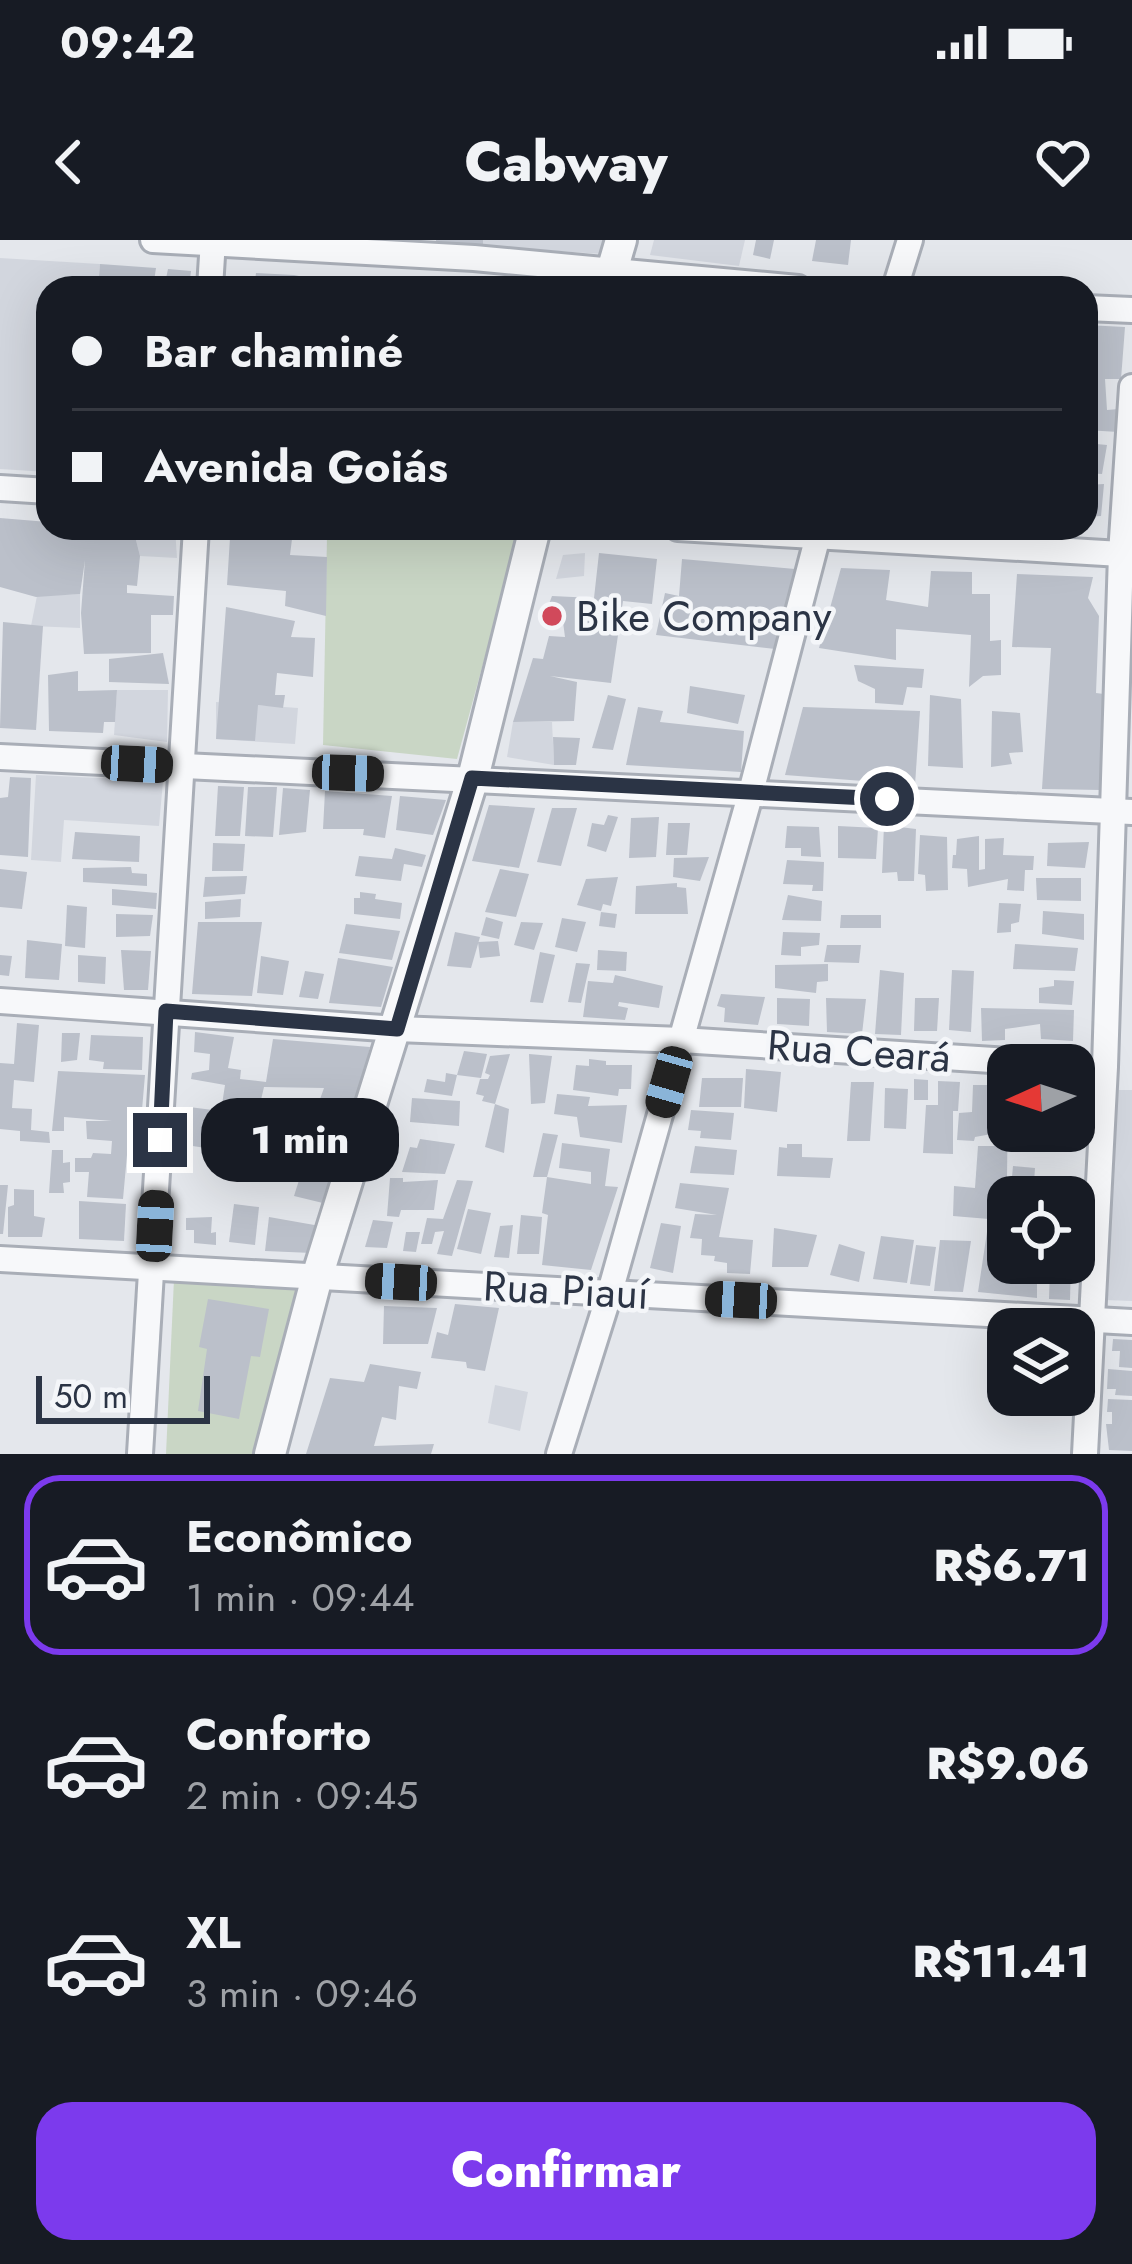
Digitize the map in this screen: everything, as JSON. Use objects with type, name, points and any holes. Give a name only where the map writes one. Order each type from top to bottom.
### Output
[{"type":"street","points":[[153,240],[613,266],[697,276]]},
{"type":"street","points":[[899,276],[910,240]]},
{"type":"street","points":[[211,276],[213,242]]},
{"type":"street","points":[[1098,309],[1132,310]]},
{"type":"street","points":[[1091,1308],[1123,812],[1121,554],[1132,387]]},
{"type":"street","points":[[0,488],[36,490]]},
{"type":"street","points":[[140,1454],[195,540]]},
{"type":"street","points":[[270,1454],[317,1277],[472,778],[532,540]]},
{"type":"street","points":[[559,1454],[610,1292],[817,540]]},
{"type":"street","points":[[929,540],[1121,554]]},
{"type":"street","points":[[0,757],[1123,812]]},
{"type":"street","name":"Rua Ceará","points":[[0,1001],[397,1029],[681,1040],[987,1060]]},
{"type":"street","name":"Rua Ceará","points":[[1095,1066],[1132,1069]]},
{"type":"street","name":"Rua Piauí","points":[[0,1258],[987,1314]]},
{"type":"street","name":"Rua Piauí","points":[[1095,1320],[1132,1322]]},
{"type":"street","points":[[1085,1454],[1086,1416]]},
{"type":"shaded area","points":[[483,240],[607,240],[603,254],[483,246]]},
{"type":"shaded area","points":[[654,240],[745,240],[739,266],[650,255]]},
{"type":"shaded area","points":[[0,258],[100,264],[99,276],[36,276],[36,471],[0,469]]},
{"type":"shaded area","points":[[136,540],[176,540],[177,558],[140,556]]},
{"type":"shaded area","points":[[585,553],[584,576],[556,579],[563,555]]},
{"type":"shaded area","points":[[80,594],[80,628],[31,626],[37,596]]},
{"type":"shaded area","points":[[117,690],[168,690],[167,742],[114,735]]},
{"type":"shaded area","points":[[216,702],[298,708],[295,744],[216,739]]},
{"type":"shaded area","points":[[513,722],[552,722],[554,765],[507,757]]},
{"type":"shaded area","points":[[36,775],[163,781],[159,826],[64,820],[61,862],[31,860]]},
{"type":"shaded area","points":[[1118,1090],[1132,1090],[1132,1301],[1105,1300]]},
{"type":"shaded area","points":[[495,1385],[528,1392],[520,1431],[488,1423]]},
{"type":"green space","points":[[327,540],[517,540],[457,759],[323,745]]},
{"type":"green space","points":[[174,1279],[304,1284],[260,1454],[166,1454]]},
{"type":"building","points":[[436,240],[483,240],[483,246],[436,244]]},
{"type":"building","points":[[756,240],[774,240],[770,259],[753,255]]},
{"type":"building","points":[[816,240],[851,240],[848,265],[812,261]]},
{"type":"building","points":[[100,264],[156,268],[155,276],[99,276]]},
{"type":"building","points":[[168,269],[191,271],[190,276],[167,276]]},
{"type":"building","points":[[1098,326],[1125,327],[1121,379],[1105,379],[1107,410],[1119,409],[1118,432],[1098,431]]},
{"type":"building","points":[[1098,444],[1107,445],[1102,474],[1098,474]]},
{"type":"building","points":[[1098,484],[1104,484],[1098,516]]},
{"type":"building","points":[[0,518],[36,521],[36,540],[136,540],[140,556],[137,586],[127,585],[127,593],[174,596],[173,615],[151,615],[151,653],[84,654],[85,560],[80,594],[36,597],[0,587]]},
{"type":"building","points":[[230,540],[292,540],[290,555],[327,557],[326,616],[285,606],[286,591],[227,585]]},
{"type":"building","points":[[599,553],[657,559],[652,604],[623,601],[611,683],[550,676],[577,682],[574,721],[513,722],[533,658],[543,659],[549,636],[565,637],[563,622],[543,620],[552,596],[594,598]]},
{"type":"building","points":[[682,559],[795,569],[775,649],[656,635],[665,593],[679,596]]},
{"type":"building","points":[[841,568],[890,570],[886,600],[928,607],[931,571],[972,572],[972,594],[990,594],[990,641],[1001,640],[1001,675],[983,676],[969,687],[971,635],[896,629],[896,660],[819,648]]},
{"type":"building","points":[[1017,574],[1093,577],[1088,598],[1099,616],[1096,693],[1104,694],[1101,790],[1042,789],[1051,648],[1012,647]]},
{"type":"building","points":[[226,607],[295,621],[291,637],[315,638],[313,677],[277,673],[275,695],[285,695],[283,708],[258,705],[255,741],[216,739]]},
{"type":"building","points":[[3,622],[43,626],[36,730],[0,728]]},
{"type":"building","points":[[163,653],[169,684],[109,682],[109,659]]},
{"type":"building","points":[[854,665],[924,669],[922,688],[907,687],[903,705],[875,703],[875,689],[858,681]]},
{"type":"building","points":[[78,671],[78,691],[117,690],[115,722],[104,722],[103,733],[49,731],[48,675]]},
{"type":"building","points":[[690,686],[745,695],[738,724],[687,713]]},
{"type":"building","points":[[608,695],[626,699],[613,750],[592,748]]},
{"type":"building","points":[[930,695],[961,699],[963,768],[928,766]]},
{"type":"building","points":[[638,707],[663,711],[660,722],[744,731],[741,772],[626,765]]},
{"type":"building","points":[[803,707],[920,711],[915,785],[785,775]]},
{"type":"building","points":[[992,711],[1020,713],[1023,752],[1009,753],[1012,764],[991,767]]},
{"type":"building","points":[[553,737],[580,738],[576,765],[554,765]]},
{"type":"building","points":[[10,777],[31,778],[28,857],[0,855],[0,798],[8,797]]},
{"type":"building","points":[[218,786],[244,787],[240,836],[215,836]]},
{"type":"building","points":[[248,787],[277,787],[273,837],[245,836]]},
{"type":"building","points":[[283,788],[310,790],[306,832],[279,835]]},
{"type":"building","points":[[325,791],[392,796],[385,838],[363,835],[364,829],[323,829]]},
{"type":"building","points":[[400,796],[446,800],[433,835],[396,830]]},
{"type":"building","points":[[489,805],[535,808],[519,868],[472,861]]},
{"type":"building","points":[[552,808],[577,808],[561,866],[537,862]]},
{"type":"building","points":[[608,815],[618,817],[606,852],[587,846],[592,823],[604,825]]},
{"type":"building","points":[[659,817],[656,857],[629,858],[631,818]]},
{"type":"building","points":[[668,823],[690,823],[687,855],[666,855]]},
{"type":"building","points":[[884,825],[916,829],[914,881],[898,881],[897,872],[882,873]]},
{"type":"building","points":[[787,826],[819,827],[821,857],[801,856],[801,848],[785,848]]},
{"type":"building","points":[[838,826],[878,828],[876,859],[838,858]]},
{"type":"building","points":[[75,832],[140,836],[139,862],[72,859]]},
{"type":"building","points":[[920,835],[947,837],[948,890],[926,891],[925,875],[918,874]]},
{"type":"building","points":[[979,836],[979,870],[985,869],[985,839],[1004,838],[1003,855],[1034,856],[1033,870],[1025,870],[1024,891],[1007,890],[1008,879],[968,887],[967,869],[952,868],[957,839]]},
{"type":"building","points":[[1089,842],[1085,868],[1047,866],[1048,843]]},
{"type":"building","points":[[213,843],[245,844],[243,871],[212,871]]},
{"type":"building","points":[[395,848],[426,855],[422,867],[404,864],[401,881],[355,876],[359,856],[392,859]]},
{"type":"building","points":[[709,857],[700,881],[673,877],[674,858]]},
{"type":"building","points":[[787,860],[824,862],[823,891],[812,891],[813,885],[783,884]]},
{"type":"building","points":[[131,867],[132,873],[147,874],[147,886],[83,882],[83,868]]},
{"type":"building","points":[[0,869],[27,872],[22,909],[0,907]]},
{"type":"building","points":[[500,869],[529,874],[516,917],[485,912]]},
{"type":"building","points":[[247,876],[245,894],[203,897],[205,877]]},
{"type":"building","points":[[618,877],[611,906],[603,904],[601,911],[577,905],[586,879]]},
{"type":"building","points":[[1036,878],[1081,878],[1081,901],[1037,900]]},
{"type":"building","points":[[677,883],[686,888],[688,914],[635,914],[636,886]]},
{"type":"building","points":[[112,889],[157,893],[156,909],[112,905]]},
{"type":"building","points":[[360,892],[402,903],[400,919],[354,914],[354,898],[360,898]]},
{"type":"building","points":[[788,895],[822,901],[821,921],[782,920]]},
{"type":"building","points":[[241,899],[240,917],[205,919],[205,902]]},
{"type":"building","points":[[999,903],[1021,904],[1019,922],[1011,924],[1011,932],[997,933]]},
{"type":"building","points":[[67,905],[87,907],[85,948],[65,946]]},
{"type":"building","points":[[1043,911],[1084,914],[1084,940],[1042,934]]},
{"type":"building","points":[[601,912],[617,914],[615,928],[599,926]]},
{"type":"building","points":[[116,914],[153,915],[150,936],[116,937]]},
{"type":"building","points":[[841,915],[881,915],[881,928],[840,928]]},
{"type":"building","points":[[486,917],[503,922],[499,939],[481,935]]},
{"type":"building","points":[[562,918],[586,922],[577,952],[555,947]]},
{"type":"building","points":[[198,922],[262,922],[252,996],[192,994]]},
{"type":"building","points":[[521,922],[543,923],[534,950],[514,945]]},
{"type":"building","points":[[346,924],[400,931],[392,960],[339,953]]},
{"type":"building","points":[[455,932],[480,937],[471,968],[447,966]]},
{"type":"building","points":[[783,932],[820,933],[819,945],[801,947],[801,956],[781,955]]},
{"type":"building","points":[[27,940],[62,944],[59,980],[25,978]]},
{"type":"building","points":[[498,941],[500,956],[480,958],[478,942]]},
{"type":"building","points":[[1015,944],[1078,948],[1075,971],[1013,969]]},
{"type":"building","points":[[827,945],[861,945],[859,963],[824,962]]},
{"type":"building","points":[[121,950],[151,951],[148,990],[124,990]]},
{"type":"building","points":[[598,950],[627,952],[626,971],[597,970]]},
{"type":"building","points":[[540,952],[555,955],[543,1003],[530,1002]]},
{"type":"building","points":[[0,955],[12,956],[9,976],[0,975]]},
{"type":"building","points":[[78,955],[106,957],[105,984],[78,982]]},
{"type":"building","points":[[261,956],[289,961],[283,995],[257,993]]},
{"type":"building","points":[[338,958],[393,967],[381,1007],[329,1003]]},
{"type":"building","points":[[576,963],[590,964],[581,1003],[568,1002]]},
{"type":"building","points":[[828,964],[828,981],[817,982],[816,993],[775,988],[775,965]]},
{"type":"building","points":[[880,970],[904,973],[901,1035],[875,1034]]},
{"type":"building","points":[[952,970],[974,971],[971,1032],[949,1030]]},
{"type":"building","points":[[305,971],[324,974],[318,999],[299,997]]},
{"type":"building","points":[[615,975],[663,986],[659,1008],[619,1002],[618,1006],[628,1008],[625,1020],[583,1017],[588,981],[613,983]]},
{"type":"building","points":[[1054,980],[1074,981],[1072,1005],[1039,1003],[1039,988],[1054,986]]},
{"type":"building","points":[[721,994],[765,997],[758,1025],[724,1022],[725,1008],[717,1006]]},
{"type":"building","points":[[777,998],[810,999],[809,1026],[777,1024]]},
{"type":"building","points":[[826,998],[866,999],[862,1034],[827,1032]]},
{"type":"building","points":[[915,998],[939,998],[937,1031],[914,1031]]},
{"type":"building","points":[[981,1008],[1074,1010],[1073,1041],[1041,1039],[1040,1024],[1005,1029],[1005,1040],[982,1041]]},
{"type":"building","points":[[17,1023],[39,1025],[34,1082],[14,1080],[12,1108],[32,1109],[31,1130],[49,1132],[50,1143],[20,1141],[20,1131],[0,1129],[0,1063],[14,1064]]},
{"type":"building","points":[[195,1032],[234,1037],[228,1068],[241,1070],[240,1079],[266,1082],[273,1039],[370,1047],[349,1135],[310,1127],[324,1088],[264,1087],[253,1134],[220,1135],[219,1150],[186,1145],[189,1107],[221,1111],[225,1085],[191,1079],[192,1073],[209,1070],[210,1054],[194,1052]]},
{"type":"building","points":[[62,1033],[80,1033],[77,1060],[61,1062]]},
{"type":"building","points":[[91,1035],[143,1037],[142,1070],[103,1069],[104,1062],[89,1060]]},
{"type":"building","points":[[464,1051],[487,1054],[481,1078],[457,1075]]},
{"type":"building","points":[[510,1054],[495,1104],[482,1101],[484,1096],[476,1094],[480,1079],[490,1075],[485,1073],[490,1056]]},
{"type":"building","points":[[529,1054],[552,1056],[545,1103],[531,1104]]},
{"type":"building","points":[[589,1059],[632,1065],[631,1089],[619,1089],[618,1096],[573,1090],[576,1065],[589,1066]]},
{"type":"building","points":[[746,1069],[781,1072],[777,1112],[744,1108]]},
{"type":"building","points":[[58,1071],[145,1075],[138,1156],[127,1155],[123,1199],[87,1197],[89,1172],[75,1172],[75,1158],[111,1154],[112,1141],[87,1139],[86,1121],[112,1121],[64,1117],[64,1131],[52,1131]]},
{"type":"building","points":[[446,1073],[457,1075],[452,1096],[424,1092],[427,1079],[445,1082]]},
{"type":"building","points":[[702,1078],[743,1078],[741,1107],[699,1107]]},
{"type":"building","points":[[914,1079],[928,1080],[928,1100],[914,1100]]},
{"type":"building","points":[[938,1081],[960,1082],[958,1111],[953,1111],[953,1154],[923,1153],[926,1105],[938,1105]]},
{"type":"building","points":[[851,1082],[874,1082],[870,1141],[847,1141]]},
{"type":"building","points":[[973,1085],[987,1085],[987,1135],[974,1141],[957,1140],[959,1113],[972,1112]]},
{"type":"building","points":[[885,1088],[908,1089],[906,1129],[884,1128]]},
{"type":"building","points":[[557,1094],[590,1097],[588,1106],[627,1105],[622,1143],[580,1137],[577,1117],[554,1114]]},
{"type":"building","points":[[412,1098],[460,1101],[459,1126],[410,1122]]},
{"type":"building","points":[[495,1104],[509,1109],[504,1153],[485,1147]]},
{"type":"building","points":[[691,1110],[734,1113],[731,1140],[700,1138],[701,1131],[688,1130]]},
{"type":"building","points":[[543,1133],[558,1135],[547,1177],[533,1177]]},
{"type":"building","points":[[312,1139],[344,1148],[327,1204],[294,1196]]},
{"type":"building","points":[[420,1139],[455,1144],[445,1174],[402,1172],[410,1147],[417,1148]]},
{"type":"building","points":[[562,1143],[610,1149],[605,1186],[618,1187],[591,1270],[542,1265],[547,1177],[591,1184],[591,1172],[559,1168]]},
{"type":"building","points":[[787,1144],[802,1144],[802,1157],[833,1158],[830,1178],[777,1176],[779,1147],[787,1148]]},
{"type":"building","points":[[695,1146],[737,1150],[734,1175],[690,1173]]},
{"type":"building","points":[[978,1146],[987,1146],[987,1152],[1007,1152],[1007,1176],[987,1176],[987,1219],[953,1216],[954,1186],[975,1188]]},
{"type":"building","points":[[52,1150],[63,1150],[63,1163],[70,1162],[70,1182],[63,1183],[64,1193],[49,1193]]},
{"type":"building","points":[[1013,1166],[1035,1168],[1034,1176],[1012,1176]]},
{"type":"building","points":[[390,1178],[438,1180],[434,1210],[401,1210],[399,1217],[387,1216]]},
{"type":"building","points":[[457,1180],[473,1181],[452,1256],[437,1254],[444,1231],[435,1232],[432,1244],[421,1244],[427,1218],[443,1219]]},
{"type":"building","points":[[680,1183],[729,1188],[719,1237],[753,1240],[750,1274],[727,1273],[727,1263],[701,1255],[702,1239],[690,1238],[695,1214],[717,1215],[675,1208]]},
{"type":"building","points":[[0,1185],[8,1185],[3,1234],[0,1234]]},
{"type":"building","points":[[14,1189],[34,1190],[34,1216],[45,1218],[42,1237],[8,1237],[8,1207],[14,1205]]},
{"type":"building","points":[[79,1201],[126,1204],[124,1241],[79,1239]]},
{"type":"building","points":[[234,1204],[259,1207],[255,1245],[229,1242]]},
{"type":"building","points":[[468,1209],[491,1213],[481,1254],[457,1249]]},
{"type":"building","points":[[521,1215],[542,1217],[539,1254],[517,1254]]},
{"type":"building","points":[[212,1217],[216,1245],[194,1243],[194,1230],[186,1230],[186,1218]]},
{"type":"building","points":[[269,1217],[320,1226],[312,1253],[265,1251]]},
{"type":"building","points":[[373,1220],[393,1222],[387,1248],[365,1247]]},
{"type":"building","points":[[661,1223],[681,1226],[673,1273],[650,1268]]},
{"type":"building","points":[[513,1225],[509,1258],[494,1257],[500,1226]]},
{"type":"building","points":[[774,1228],[817,1235],[808,1267],[772,1267]]},
{"type":"building","points":[[406,1232],[420,1232],[416,1252],[403,1251]]},
{"type":"building","points":[[987,1232],[987,1284],[1037,1284],[1037,1298],[978,1292]]},
{"type":"building","points":[[881,1236],[914,1240],[907,1283],[873,1279]]},
{"type":"building","points":[[940,1240],[971,1241],[963,1292],[934,1291]]},
{"type":"building","points":[[839,1244],[865,1252],[859,1282],[830,1275]]},
{"type":"building","points":[[916,1245],[936,1247],[930,1286],[910,1284]]},
{"type":"building","points":[[1049,1284],[1070,1284],[1070,1300],[1049,1299]]},
{"type":"building","points":[[208,1299],[269,1309],[260,1357],[251,1356],[239,1419],[198,1411],[207,1349],[199,1347]]},
{"type":"building","points":[[455,1304],[499,1308],[485,1371],[467,1368],[466,1362],[431,1358],[437,1332],[448,1335]]},
{"type":"building","points":[[384,1306],[437,1308],[428,1344],[383,1344]]},
{"type":"building","points":[[1113,1339],[1132,1340],[1132,1368],[1119,1367],[1120,1351],[1112,1351]]},
{"type":"building","points":[[370,1364],[421,1372],[417,1389],[399,1386],[396,1420],[382,1417],[374,1446],[434,1444],[431,1454],[306,1454],[330,1378],[364,1382]]},
{"type":"building","points":[[1108,1369],[1132,1371],[1132,1396],[1115,1395],[1116,1389],[1107,1389]]},
{"type":"building","points":[[1108,1399],[1132,1400],[1132,1451],[1109,1450],[1106,1424],[1112,1424],[1112,1412],[1107,1412]]},
{"type":"place","name":"Bike Company","points":[[552,616]]},
{"type":"route","points":[[160,1140],[166,1011],[397,1029],[472,778],[887,799]]}]
